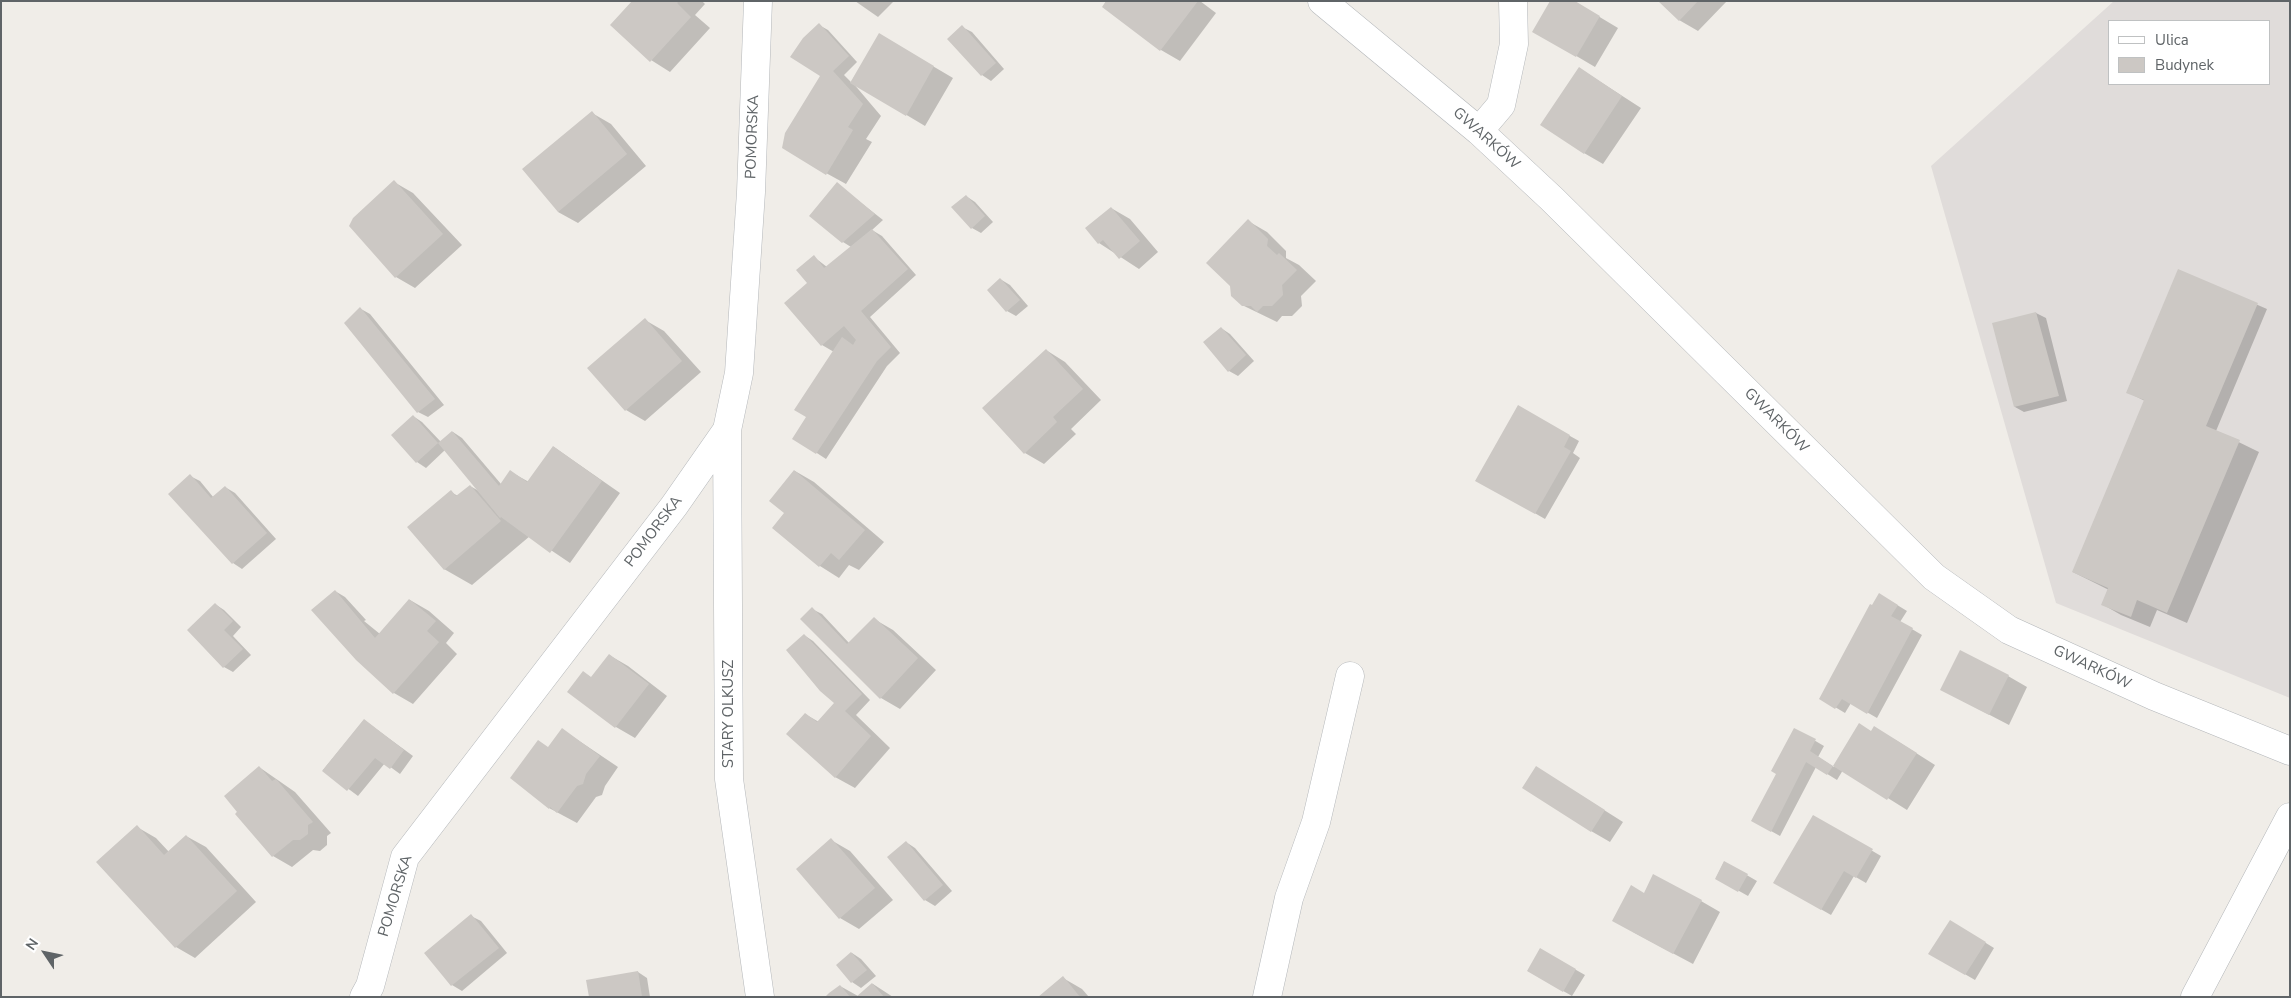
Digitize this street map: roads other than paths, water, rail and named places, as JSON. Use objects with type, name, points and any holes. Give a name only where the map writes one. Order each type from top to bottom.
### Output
[{"type":"street","name":"POMORSKA","points":[[364,997],[370,986],[405,857],[674,506],[727,430],[739,373],[751,192],[758,1]]},
{"type":"street","name":"GWARKÓW","points":[[1322,1],[1479,131],[1552,199],[1934,577],[2010,630],[2154,696],[2290,751]]},
{"type":"street","points":[[1479,131],[1501,105],[1514,44],[1513,1]]},
{"type":"street","name":"STARY OLKUSZ","points":[[727,430],[729,779],[760,997]]},
{"type":"street","points":[[1267,997],[1289,898],[1316,822],[1350,676]]},
{"type":"street","points":[[2195,997],[2290,817]]}]
